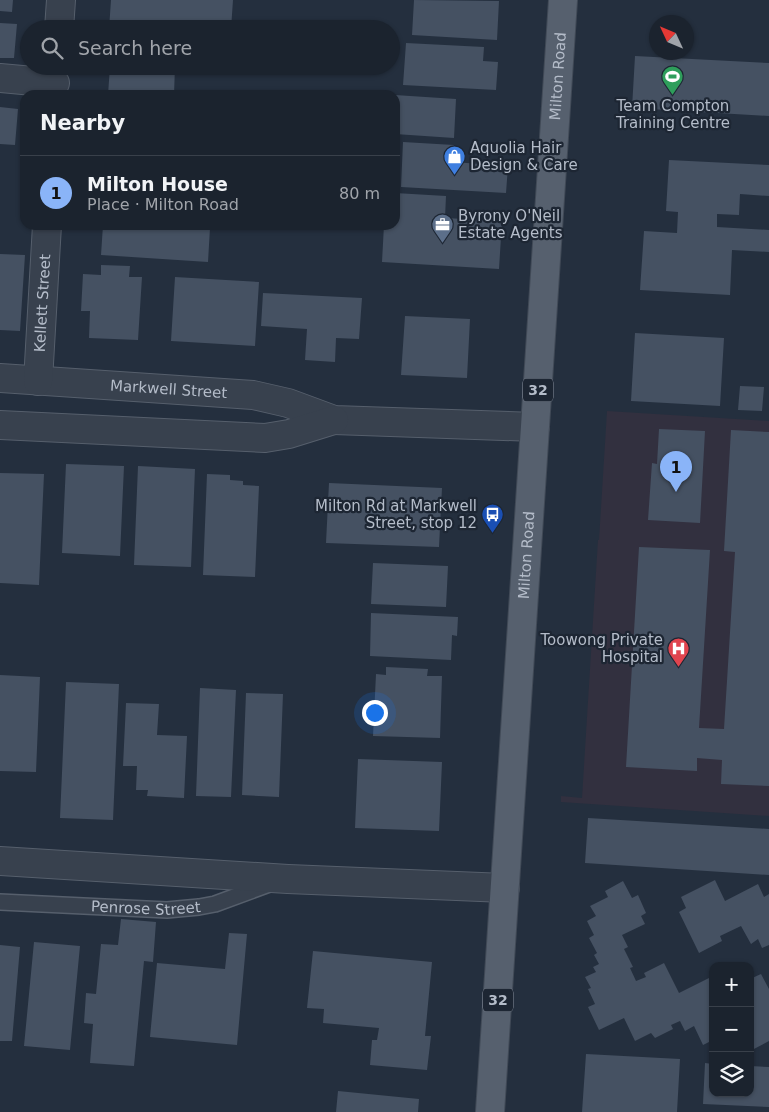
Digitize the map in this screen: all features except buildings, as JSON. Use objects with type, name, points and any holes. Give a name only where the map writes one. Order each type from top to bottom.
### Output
[{"type":"main road","name":"Milton Road","points":[[490,1112],[563,0]]},
{"type":"street","points":[[60,20],[61,0]]},
{"type":"street","points":[[0,78],[55,81]]},
{"type":"street","name":"Kellett Street","points":[[38,381],[47,230]]},
{"type":"street","name":"Markwell Street","points":[[0,378],[253,395],[288,403],[334,420],[535,427]]},
{"type":"street","name":"Markwell Street","points":[[0,425],[265,438],[289,434],[334,420]]},
{"type":"street","name":"Penrose Street","points":[[0,861],[288,879],[505,888]]},
{"type":"lane","name":"Penrose Street","points":[[0,902],[152,910],[183,909],[215,904],[288,879]]},
{"type":"shaded area","name":"Toowong Private Hospital","points":[[607,411],[769,421],[769,816],[561,802],[561,796],[582,798]]},
{"type":"place","name":"Team Compton Training Centre","points":[[673,96]]},
{"type":"place","name":"Aquolia Hair Design & Care","points":[[454,176]]},
{"type":"place","name":"Byrony O'Neil Estate Agents","points":[[442,244]]},
{"type":"place","name":"Milton House","points":[[676,492]]},
{"type":"place","name":"Milton Rd at Markwell Street, stop 12","points":[[493,534]]},
{"type":"place","name":"Toowong Private Hospital","points":[[679,668]]}]
